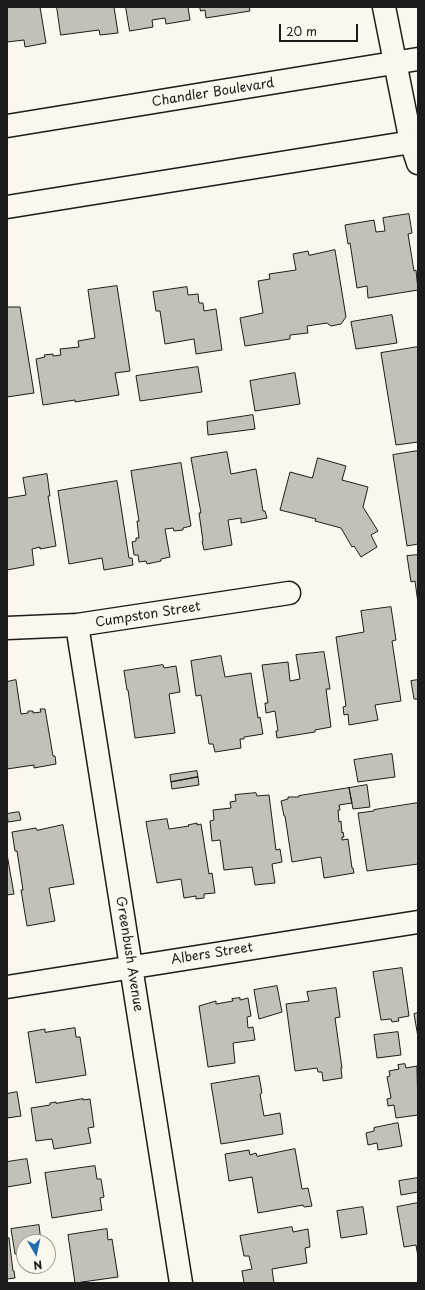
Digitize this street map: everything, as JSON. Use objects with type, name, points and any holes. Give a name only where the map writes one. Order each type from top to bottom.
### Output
[{"type":"street","points":[[384,7],[395,63],[415,141],[418,164]]},
{"type":"street","name":"Chandler Boulevard","points":[[7,126],[418,59]]},
{"type":"street","points":[[7,207],[415,141]]},
{"type":"street","name":"Cumpston Street","points":[[7,628],[77,625],[289,593]]},
{"type":"street","name":"Greenbush Avenue","points":[[77,625],[181,1283]]},
{"type":"street","name":"Albers Street","points":[[7,986],[418,922]]},
{"type":"building","points":[[7,7],[40,7],[46,43],[25,47],[24,40],[7,42]]},
{"type":"building","points":[[57,7],[114,7],[118,33],[100,35],[99,30],[61,35]]},
{"type":"building","points":[[126,7],[188,7],[190,20],[166,24],[165,18],[152,20],[153,27],[130,31]]},
{"type":"building","points":[[200,7],[249,7],[250,11],[206,18],[205,10],[201,11]]},
{"type":"building","points":[[409,214],[412,233],[408,234],[414,271],[416,270],[418,290],[368,298],[367,286],[357,288],[350,243],[348,244],[345,225],[374,220],[376,232],[385,231],[383,218]]},
{"type":"building","points":[[335,250],[346,317],[341,324],[331,326],[327,323],[307,326],[308,333],[290,335],[290,339],[245,346],[240,318],[263,313],[258,281],[270,279],[269,274],[296,270],[293,254],[308,251],[309,255]]},
{"type":"building","points":[[117,286],[130,371],[115,373],[119,395],[75,402],[75,400],[43,405],[36,359],[45,357],[44,355],[61,355],[60,349],[79,347],[78,341],[95,338],[88,290]]},
{"type":"building","points":[[187,287],[188,295],[198,294],[199,303],[203,303],[204,311],[216,309],[222,350],[196,354],[194,339],[165,344],[160,311],[156,311],[153,292]]},
{"type":"building","points":[[7,307],[20,307],[34,393],[7,397]]},
{"type":"building","points":[[392,315],[397,343],[356,349],[351,322]]},
{"type":"building","points":[[418,347],[418,442],[396,445],[381,353]]},
{"type":"building","points":[[198,367],[202,392],[140,401],[136,376]]},
{"type":"building","points":[[295,373],[300,404],[255,411],[250,381]]},
{"type":"building","points":[[253,415],[255,429],[208,435],[207,422]]},
{"type":"building","points":[[418,451],[418,544],[407,546],[393,455]]},
{"type":"building","points":[[227,452],[231,474],[256,469],[263,511],[265,511],[267,518],[241,523],[241,518],[228,520],[232,545],[204,550],[199,513],[201,513],[191,458]]},
{"type":"building","points":[[318,458],[346,466],[342,480],[368,487],[363,507],[378,531],[371,535],[377,547],[361,557],[354,546],[352,547],[341,528],[315,521],[316,519],[280,510],[290,472],[312,478]]},
{"type":"building","points":[[181,463],[191,526],[183,528],[183,530],[174,531],[173,528],[165,529],[170,557],[161,559],[161,561],[147,564],[146,561],[139,562],[138,555],[134,555],[132,542],[136,541],[136,538],[139,538],[137,521],[139,521],[131,471]]},
{"type":"building","points":[[47,474],[50,496],[48,496],[56,546],[32,549],[34,565],[7,570],[7,498],[26,495],[23,478]]},
{"type":"building","points":[[117,481],[129,558],[132,558],[133,565],[104,570],[102,558],[69,564],[58,491]]},
{"type":"building","points":[[418,555],[418,603],[415,581],[411,582],[407,556]]},
{"type":"building","points":[[391,607],[396,640],[392,641],[401,701],[375,705],[378,720],[349,725],[348,714],[344,715],[343,707],[346,706],[336,637],[364,632],[361,611]]},
{"type":"building","points":[[324,652],[330,689],[326,689],[331,727],[315,730],[315,732],[277,738],[276,731],[278,731],[275,711],[266,713],[265,703],[268,703],[262,665],[288,662],[290,681],[300,679],[296,655]]},
{"type":"building","points":[[221,656],[225,677],[251,673],[258,718],[260,717],[263,734],[240,739],[241,748],[215,752],[213,744],[209,744],[201,695],[196,696],[191,661]]},
{"type":"building","points":[[163,665],[164,668],[176,666],[180,692],[169,694],[175,733],[135,738],[124,671]]},
{"type":"building","points":[[16,680],[21,714],[28,713],[28,711],[33,711],[33,713],[41,712],[40,709],[45,709],[53,756],[55,756],[56,764],[34,768],[34,765],[7,769],[7,682]]},
{"type":"building","points":[[418,680],[418,699],[414,699],[411,681]]},
{"type":"building","points":[[392,754],[395,777],[358,782],[354,760]]},
{"type":"building","points":[[197,771],[198,777],[171,782],[170,775]]},
{"type":"building","points":[[198,777],[199,785],[172,789],[171,782]]},
{"type":"building","points":[[367,785],[370,807],[353,809],[349,788]]},
{"type":"building","points":[[349,788],[352,803],[339,805],[340,810],[338,810],[339,822],[341,821],[342,833],[343,832],[344,837],[342,837],[342,840],[348,839],[354,873],[324,878],[321,857],[292,862],[285,816],[281,801],[288,799],[288,797],[299,797]]},
{"type":"building","points":[[256,793],[257,796],[269,795],[276,850],[280,849],[282,862],[272,864],[275,883],[255,885],[252,867],[224,870],[220,840],[212,841],[210,821],[214,820],[213,810],[231,808],[230,802],[236,801],[235,795]]},
{"type":"building","points":[[418,803],[418,864],[367,871],[358,813]]},
{"type":"building","points":[[19,812],[21,820],[8,822],[7,814]]},
{"type":"building","points":[[167,819],[169,829],[189,826],[188,825],[197,823],[197,825],[201,824],[209,874],[212,873],[215,893],[204,894],[204,898],[196,899],[196,896],[184,898],[181,879],[157,883],[146,822]]},
{"type":"building","points":[[63,825],[74,884],[49,888],[55,921],[27,926],[17,851],[15,851],[12,832],[36,828],[37,830]]},
{"type":"building","points":[[7,854],[14,894],[7,895]]},
{"type":"building","points":[[402,968],[409,1016],[398,1018],[399,1021],[392,1022],[391,1019],[381,1020],[373,972]]},
{"type":"building","points":[[277,986],[282,1012],[259,1019],[254,990]]},
{"type":"building","points":[[336,988],[340,1017],[335,1018],[342,1078],[323,1081],[322,1072],[318,1072],[317,1068],[295,1071],[286,1004],[309,1001],[307,992]]},
{"type":"building","points":[[240,998],[240,1000],[248,998],[251,1016],[247,1017],[248,1028],[253,1027],[255,1040],[233,1043],[235,1063],[208,1067],[199,1006],[216,1001],[216,1004],[233,1001],[232,999]]},
{"type":"building","points":[[418,1013],[418,1037],[414,1014]]},
{"type":"building","points":[[75,1028],[76,1037],[80,1037],[86,1075],[36,1083],[28,1032],[45,1029],[45,1032]]},
{"type":"building","points":[[398,1032],[401,1055],[377,1058],[374,1035]]},
{"type":"building","points":[[405,1064],[406,1068],[417,1066],[418,1115],[396,1118],[394,1105],[388,1106],[387,1099],[391,1098],[387,1077],[390,1076],[389,1071],[399,1069],[398,1065]]},
{"type":"building","points":[[259,1076],[262,1093],[260,1094],[264,1116],[280,1113],[283,1134],[221,1144],[211,1084]]},
{"type":"building","points":[[17,1092],[21,1116],[7,1118],[7,1094]]},
{"type":"building","points":[[90,1099],[94,1127],[88,1128],[91,1143],[54,1149],[52,1139],[36,1141],[31,1108],[50,1105],[50,1103]]},
{"type":"building","points":[[398,1123],[402,1146],[378,1150],[377,1143],[368,1145],[366,1133],[374,1131],[374,1128]]},
{"type":"building","points":[[295,1149],[302,1189],[308,1188],[312,1206],[304,1207],[303,1205],[258,1213],[252,1177],[229,1181],[225,1154],[249,1150],[250,1155],[256,1153],[257,1156]]},
{"type":"building","points":[[27,1159],[31,1183],[7,1187],[7,1162]]},
{"type":"building","points":[[95,1166],[97,1179],[101,1179],[104,1197],[100,1198],[102,1210],[52,1218],[45,1173]]},
{"type":"building","points":[[418,1178],[418,1192],[401,1195],[399,1181]]},
{"type":"building","points":[[418,1203],[418,1257],[416,1245],[404,1247],[397,1207]]},
{"type":"building","points":[[363,1207],[367,1234],[341,1238],[337,1211]]},
{"type":"building","points":[[39,1225],[40,1234],[16,1234],[15,1254],[11,1229]]},
{"type":"building","points":[[292,1227],[293,1232],[308,1229],[310,1247],[305,1248],[307,1263],[272,1269],[274,1283],[244,1283],[242,1271],[252,1269],[249,1256],[244,1256],[240,1236]]},
{"type":"building","points":[[107,1229],[108,1240],[112,1239],[118,1277],[75,1283],[68,1235]]},
{"type":"building","points":[[9,1238],[15,1278],[7,1279],[7,1239]]}]
